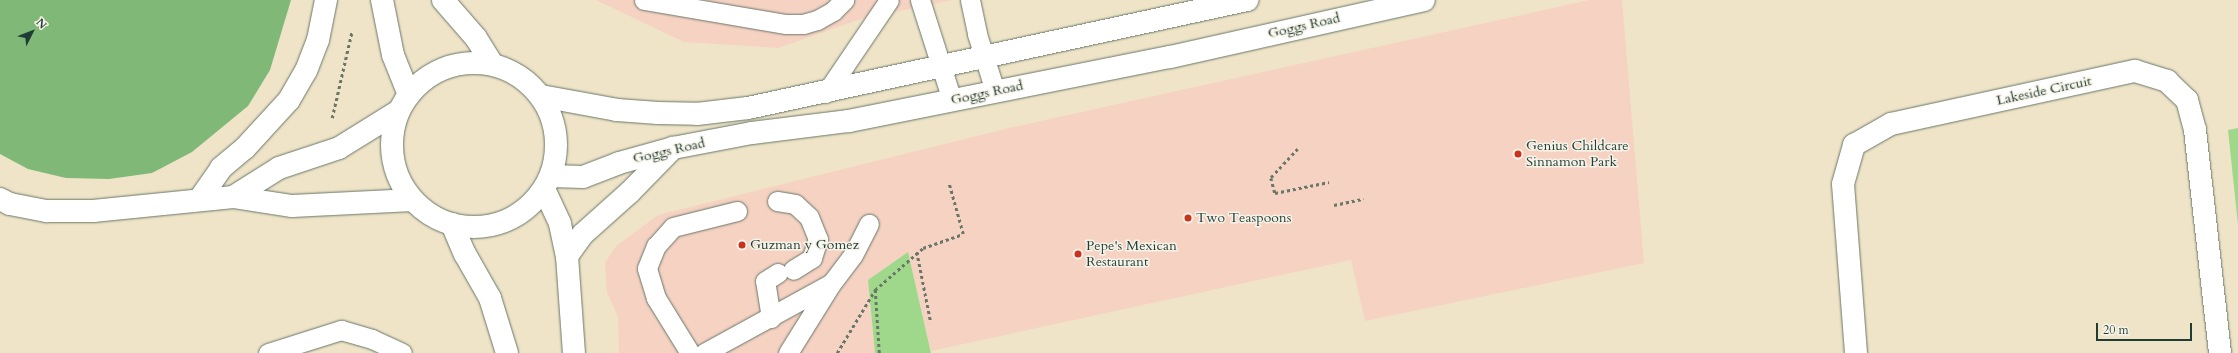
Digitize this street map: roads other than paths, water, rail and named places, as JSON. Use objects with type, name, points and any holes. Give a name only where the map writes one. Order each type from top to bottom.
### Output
[{"type":"main road","points":[[199,200],[221,168],[245,148],[289,100],[306,70],[318,40],[326,0]]},
{"type":"main road","points":[[233,196],[279,168],[339,148],[404,103],[425,78],[446,67],[468,62],[492,64],[510,71],[528,82],[541,96],[553,122],[557,149],[548,182],[527,208],[505,222],[479,227],[452,224],[431,215],[413,200],[400,180],[393,158],[392,134],[404,103],[382,0]]},
{"type":"main road","points":[[444,0],[476,38],[492,64]]},
{"type":"main road","points":[[541,96],[617,110],[697,114],[748,108],[826,93],[986,56],[1247,0]]},
{"type":"main road","name":"Goggs Road","points":[[548,182],[583,177],[626,160],[673,148],[752,133],[849,121],[1170,57],[1424,0]]},
{"type":"main road","name":"Lakeside Circuit","points":[[1856,353],[1843,184],[1854,145],[1891,124],[2135,71],[2167,81],[2187,100],[2195,130],[2220,353]]},
{"type":"main road","points":[[567,256],[583,234],[630,192],[673,148]]},
{"type":"main road","points":[[548,182],[567,256],[574,353]]},
{"type":"main road","points":[[0,199],[10,204],[47,211],[70,211],[233,196],[292,206],[413,200]]},
{"type":"main road","points":[[452,224],[465,254],[490,298],[507,353]]},
{"type":"lane","points":[[644,0],[786,24],[803,24],[817,20],[832,11],[844,0]]},
{"type":"lane","points":[[826,93],[889,0]]},
{"type":"lane","points":[[920,0],[952,100]]},
{"type":"lane","points":[[970,0],[977,34],[986,56],[995,91]]},
{"type":"lane","points":[[771,318],[765,281],[812,258],[818,239],[809,217],[794,204],[777,200]]},
{"type":"lane","points":[[690,353],[656,298],[647,268],[656,246],[673,227],[737,211]]},
{"type":"lane","points":[[788,353],[831,284],[853,255],[869,224]]},
{"type":"lane","points":[[704,353],[771,318],[831,284]]},
{"type":"lane","points":[[268,353],[341,330],[372,339],[402,353]]},
{"type":"place","name":"Genius Childcare Sinnamon Park","points":[[1518,154]]},
{"type":"place","name":"Two Teaspoons","points":[[1188,218]]},
{"type":"place","name":"Guzman y Gomez","points":[[742,245]]},
{"type":"place","name":"Pepe's Mexican Restaurant","points":[[1078,254]]}]
